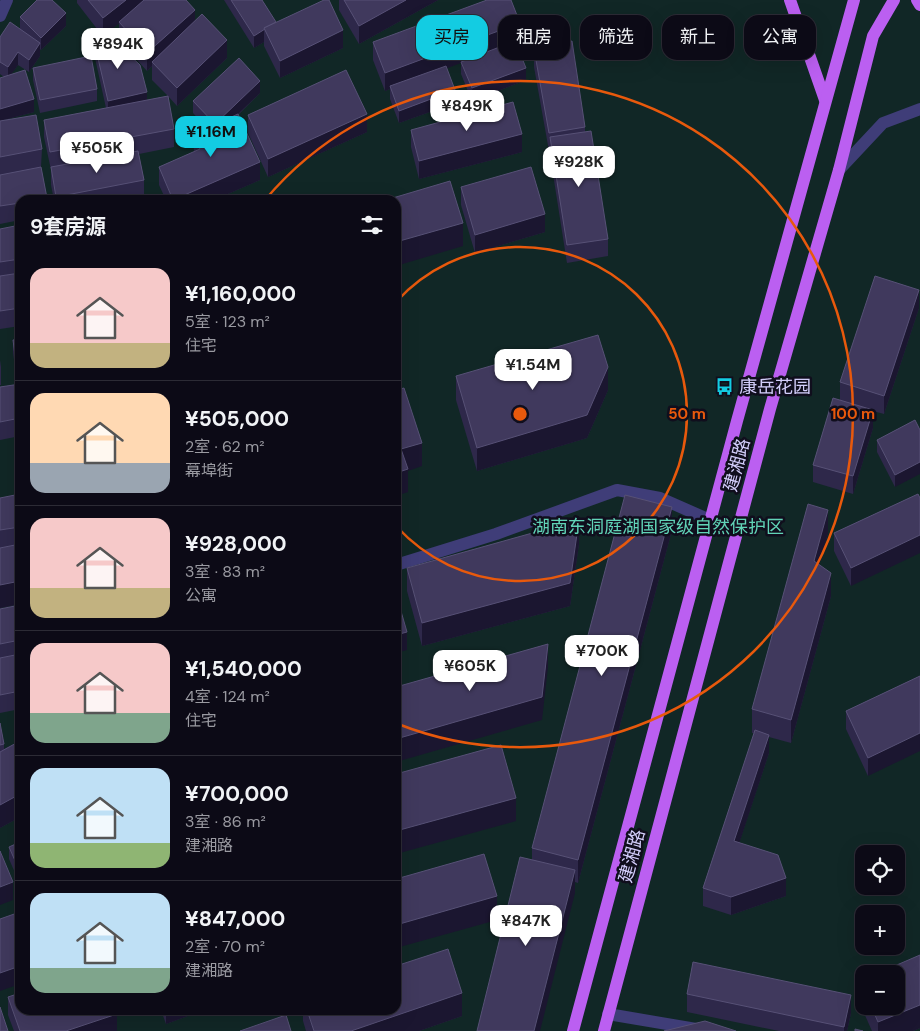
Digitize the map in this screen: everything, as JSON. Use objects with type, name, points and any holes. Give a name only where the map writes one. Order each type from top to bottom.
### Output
[{"type":"main road","points":[[790,0],[825,100]]},
{"type":"main road","name":"建湘路","points":[[573,1031],[710,520],[854,0]]},
{"type":"main road","name":"建湘路","points":[[604,1031],[770,409],[839,170],[872,36],[894,0]]},
{"type":"main road","points":[[917,0],[920,5]]},
{"type":"street","points":[[0,16],[7,0]]},
{"type":"street","points":[[839,170],[883,123],[920,109]]},
{"type":"street","points":[[401,563],[496,534],[618,490],[660,498],[710,520]]},
{"type":"street","points":[[608,1014],[708,1031]]},
{"type":"green space","name":"湖南东洞庭湖国家级自然保护区","points":[[0,0],[920,0],[920,1031],[0,1031]]},
{"type":"building","points":[[37,0],[52,0],[66,13],[41,38],[20,17]]},
{"type":"building","points":[[88,0],[126,0],[103,18]]},
{"type":"building","points":[[144,0],[186,0],[195,10],[147,53],[119,22]]},
{"type":"building","points":[[231,0],[262,0],[276,22],[254,36]]},
{"type":"building","points":[[324,0],[329,0],[343,30],[280,61],[264,28]]},
{"type":"building","points":[[344,0],[406,0],[359,26]]},
{"type":"building","points":[[487,0],[511,0],[517,15],[498,15],[498,31],[488,35],[488,15],[446,15]]},
{"type":"building","points":[[202,14],[227,40],[177,88],[152,62]]},
{"type":"building","points":[[10,22],[40,43],[29,60],[18,52],[8,67],[0,62],[0,37]]},
{"type":"building","points":[[416,26],[416,60],[420,60],[385,73],[373,42]]},
{"type":"building","points":[[106,33],[140,65],[147,92],[108,101],[93,37]]},
{"type":"building","points":[[570,41],[572,41],[585,127],[549,133],[536,60],[570,60]]},
{"type":"building","points":[[498,48],[498,60],[523,60],[526,68],[472,88],[461,62],[466,60],[488,60],[488,52]]},
{"type":"building","points":[[91,56],[97,89],[40,100],[33,68]]},
{"type":"building","points":[[239,58],[260,81],[215,124],[193,101]]},
{"type":"building","points":[[446,66],[455,90],[399,111],[390,86]]},
{"type":"building","points":[[25,70],[34,99],[0,109],[0,78]]},
{"type":"building","points":[[346,70],[367,114],[268,159],[248,115]]},
{"type":"building","points":[[168,96],[174,129],[50,152],[44,120]]},
{"type":"building","points":[[513,102],[522,134],[419,161],[411,130]]},
{"type":"building","points":[[238,114],[260,162],[184,195],[171,195],[159,167],[200,149],[193,134]]},
{"type":"building","points":[[36,115],[42,149],[0,157],[0,121]]},
{"type":"building","points":[[591,131],[608,239],[567,245],[550,137]]},
{"type":"building","points":[[138,151],[144,180],[66,195],[56,195],[51,167]]},
{"type":"building","points":[[41,167],[46,195],[15,195],[15,204],[0,206],[0,175]]},
{"type":"building","points":[[531,167],[545,214],[475,235],[461,187]]},
{"type":"building","points":[[450,181],[463,223],[401,241],[401,196]]},
{"type":"building","points":[[15,226],[15,260],[0,262],[0,229]]},
{"type":"building","points":[[15,274],[15,309],[0,311],[0,276]]},
{"type":"building","points":[[875,276],[919,290],[884,396],[840,382]]},
{"type":"building","points":[[598,335],[608,367],[587,415],[477,448],[456,376]]},
{"type":"building","points":[[13,340],[15,340],[15,356]]},
{"type":"building","points":[[15,385],[15,419],[0,422],[0,387]]},
{"type":"building","points":[[404,388],[422,443],[401,449],[401,389]]},
{"type":"building","points":[[833,398],[873,410],[853,476],[813,465]]},
{"type":"building","points":[[915,420],[920,430],[920,462],[895,475],[877,440]]},
{"type":"building","points":[[401,449],[408,469],[401,471]]},
{"type":"building","points":[[918,494],[920,498],[920,535],[851,568],[834,533]]},
{"type":"building","points":[[15,495],[15,528],[0,530],[0,498]]},
{"type":"building","points":[[625,495],[672,507],[578,860],[532,848]]},
{"type":"building","points":[[808,504],[828,510],[814,561],[831,573],[791,720],[752,709]]},
{"type":"building","points":[[579,520],[570,583],[422,623],[407,568]]},
{"type":"building","points":[[15,545],[15,582],[0,585],[0,548]]},
{"type":"building","points":[[15,606],[15,641],[0,644],[0,609]]},
{"type":"building","points":[[401,611],[407,632],[401,634]]},
{"type":"building","points":[[548,644],[542,697],[401,738],[401,686]]},
{"type":"building","points":[[15,655],[15,692],[0,695],[0,658]]},
{"type":"building","points":[[920,676],[920,733],[868,758],[846,711]]},
{"type":"building","points":[[0,723],[4,744],[0,745]]},
{"type":"building","points":[[755,730],[769,735],[734,841],[778,855],[786,878],[731,897],[703,888]]},
{"type":"building","points":[[15,744],[15,797],[0,805],[0,752]]},
{"type":"building","points":[[501,745],[516,798],[401,830],[401,773]]},
{"type":"building","points":[[15,844],[15,861],[9,847]]},
{"type":"building","points":[[0,851],[13,882],[0,887]]},
{"type":"building","points":[[484,854],[497,896],[401,924],[401,878]]},
{"type":"building","points":[[520,857],[575,870],[534,1031],[477,1031]]},
{"type":"building","points":[[15,914],[15,968],[0,973],[0,919]]},
{"type":"building","points":[[448,949],[462,993],[401,1014],[401,964]]},
{"type":"building","points":[[920,955],[920,1005],[905,1011],[905,965],[897,965]]},
{"type":"building","points":[[693,962],[851,995],[844,1027],[687,994]]},
{"type":"building","points":[[15,995],[15,1015],[114,1015],[66,1031],[20,1031],[8,997]]},
{"type":"building","points":[[0,1007],[8,1031],[0,1031]]},
{"type":"building","points":[[286,1015],[291,1031],[240,1031]]},
{"type":"building","points":[[309,1015],[398,1015],[351,1031],[314,1031]]},
{"type":"building","points":[[875,1015],[895,1015],[878,1022]]},
{"type":"building","points":[[705,1021],[736,1031],[664,1031]]},
{"type":"place","name":"康岳花园","points":[[725,387]]}]
